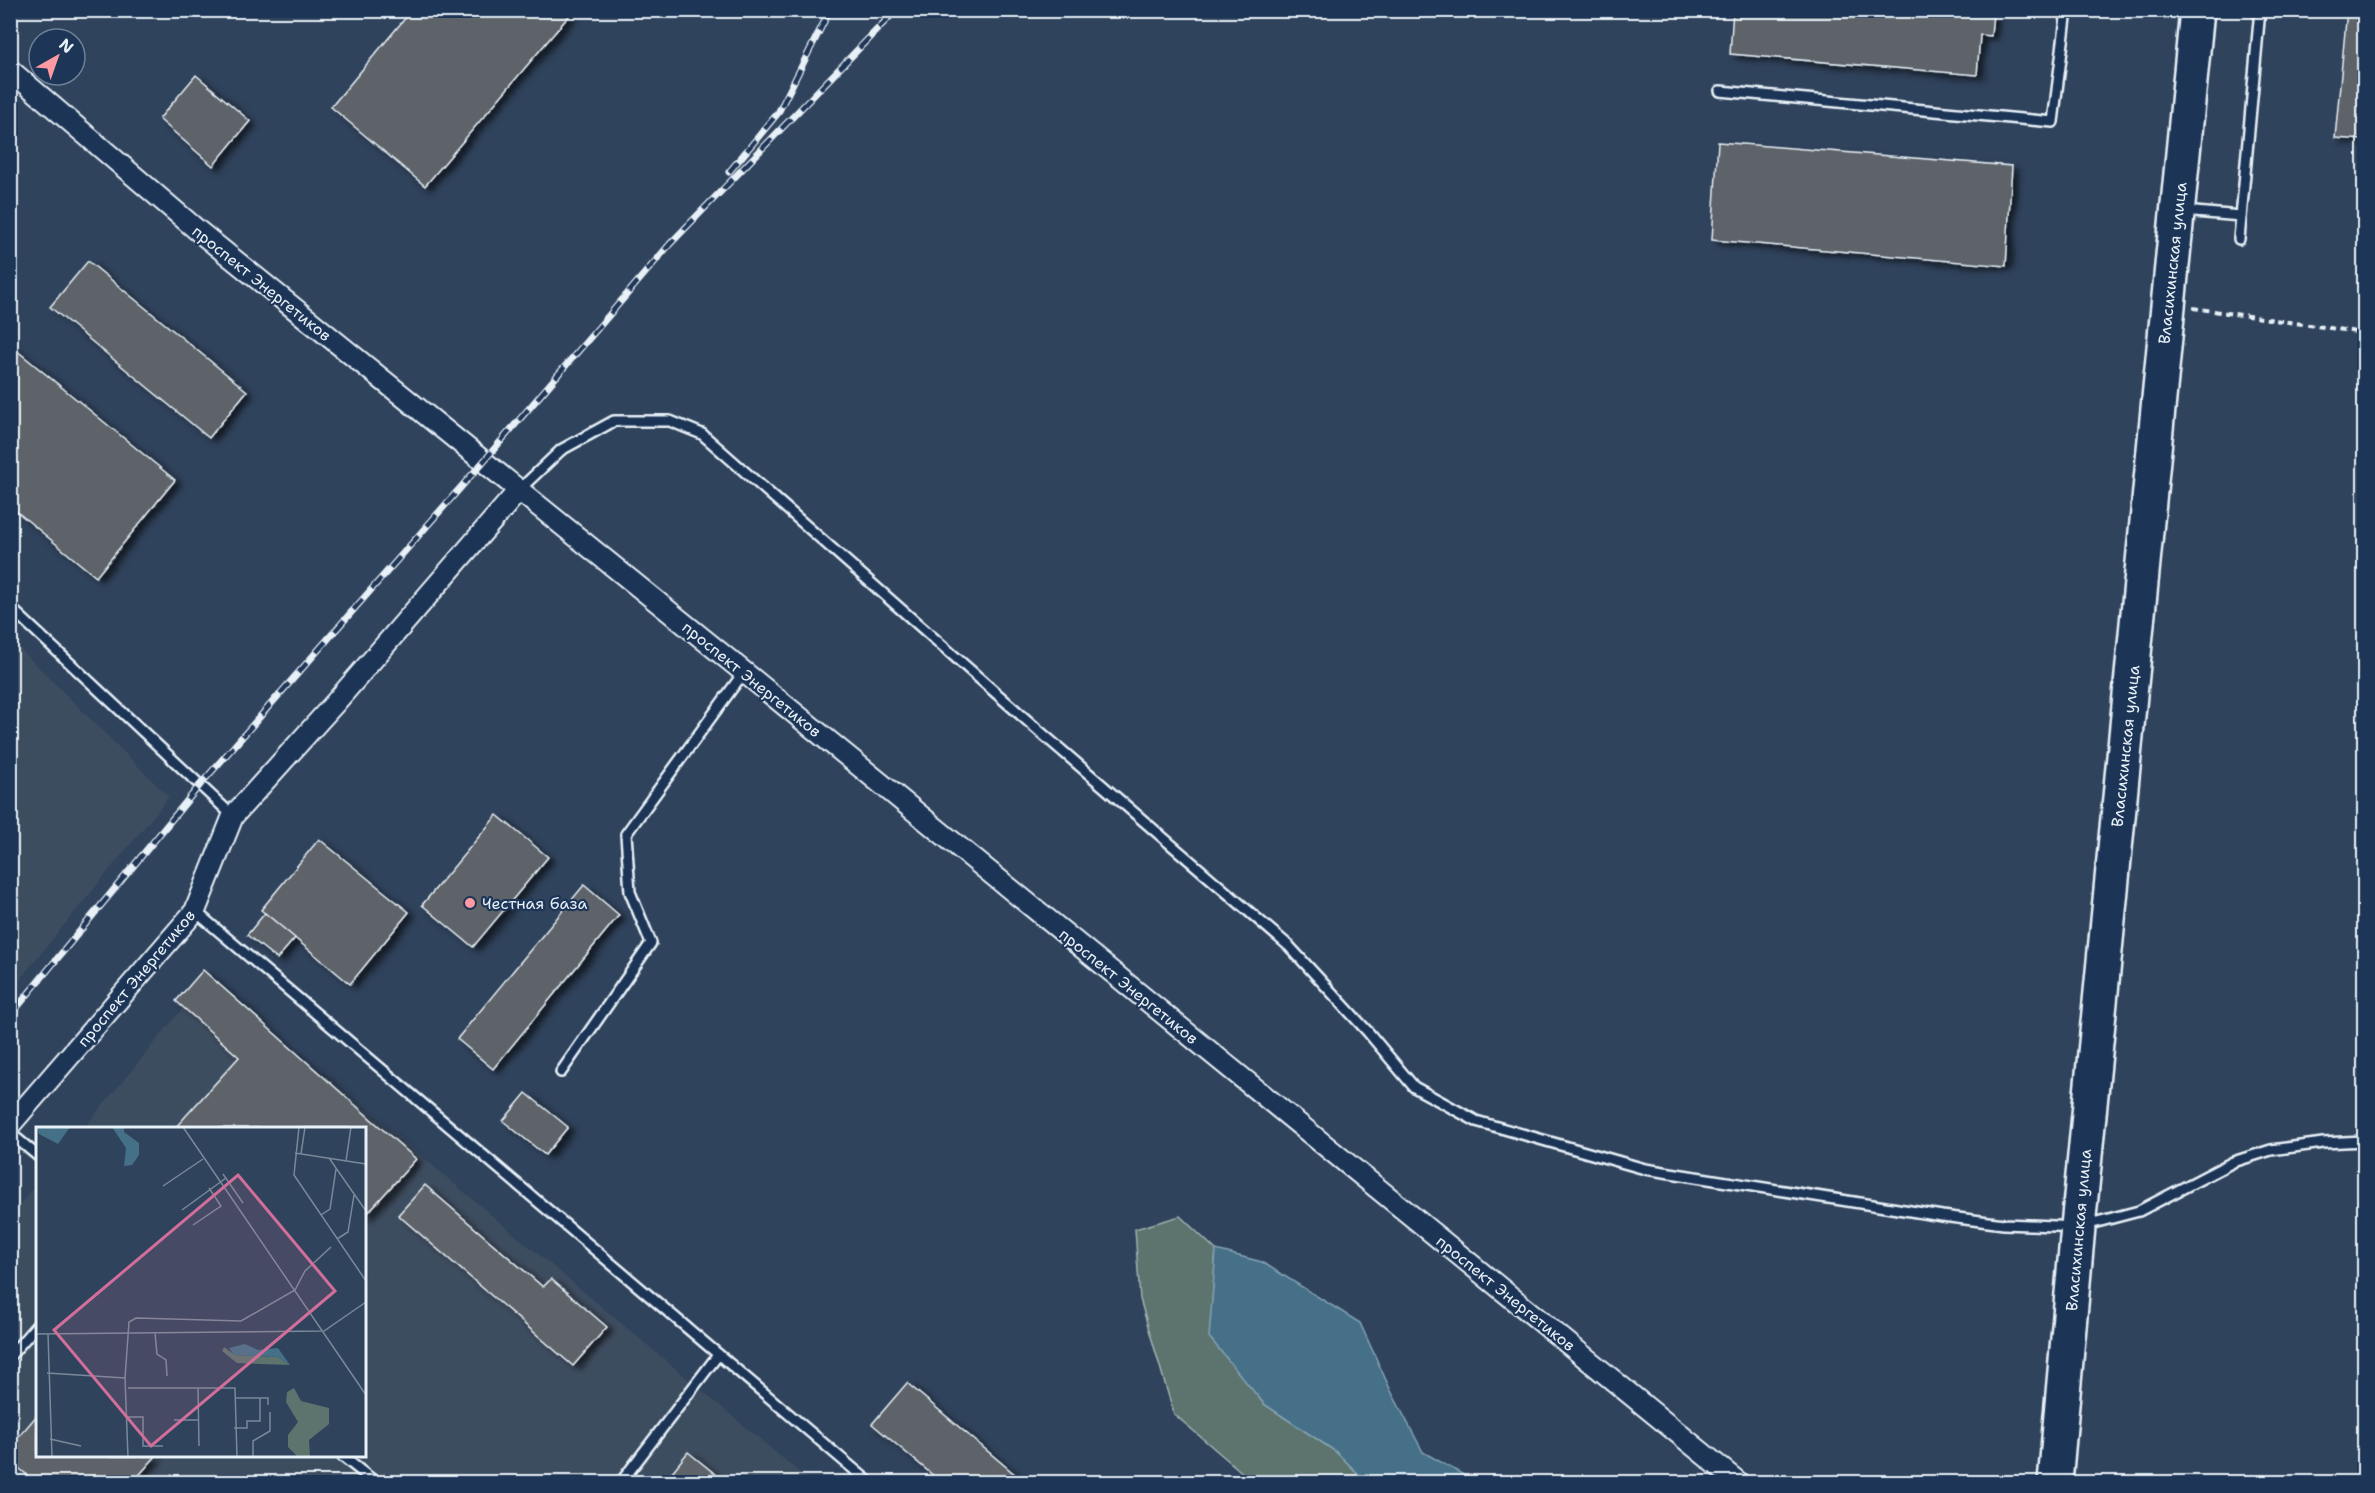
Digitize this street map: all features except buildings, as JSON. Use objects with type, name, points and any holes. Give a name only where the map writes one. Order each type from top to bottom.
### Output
[{"type":"highway","name":"Власихинская улица","points":[[2055,1482],[2197,10]]},
{"type":"street","name":"проспект Энергетиков","points":[[10,70],[196,230],[744,672],[1738,1482]]},
{"type":"street","name":"проспект Энергетиков","points":[[10,1125],[195,910],[233,816],[519,490]]},
{"type":"lane","points":[[1720,91],[2053,122],[2067,10]]},
{"type":"lane","points":[[2239,239],[2260,10]]},
{"type":"lane","points":[[2177,211],[2241,216]]},
{"type":"lane","points":[[519,490],[561,450],[614,421],[670,421],[702,434],[1038,730],[1289,946],[1368,1032],[1414,1088],[1476,1121],[1645,1168],[1942,1216],[2004,1224],[2078,1227],[2139,1211],[2233,1162],[2271,1150],[2323,1143],[2364,1141]]},
{"type":"lane","points":[[10,607],[233,816]]},
{"type":"lane","points":[[561,1072],[651,943],[630,892],[626,834],[744,672]]},
{"type":"lane","points":[[195,910],[868,1482]]},
{"type":"lane","points":[[10,1133],[36,1154]]},
{"type":"lane","points":[[10,1356],[36,1326]]},
{"type":"lane","points":[[621,1482],[718,1355]]},
{"type":"lane","points":[[344,1457],[375,1482]]},
{"type":"path","points":[[2168,304],[2364,333]]},
{"type":"shaded area","points":[[11,640],[169,797],[11,990]]},
{"type":"shaded area","points":[[208,978],[811,1482],[11,1482],[10,1217],[36,1185],[36,1457],[366,1457],[366,1127],[85,1127]]},
{"type":"shaded area","points":[[1216,1250],[1262,1262],[1360,1323],[1391,1391],[1423,1452],[1476,1482],[1367,1482],[1335,1451],[1264,1404],[1209,1337]]},
{"type":"green space","points":[[1180,1216],[1216,1250],[1210,1337],[1264,1404],[1335,1451],[1367,1482],[1257,1482],[1245,1475],[1174,1414],[1140,1299],[1135,1229]]},
{"type":"railway","points":[[729,172],[778,113],[830,10]]},
{"type":"railway","points":[[10,1016],[200,785],[483,462],[670,244],[896,10]]},
{"type":"place","name":"Честная база","points":[[470,903]]}]
